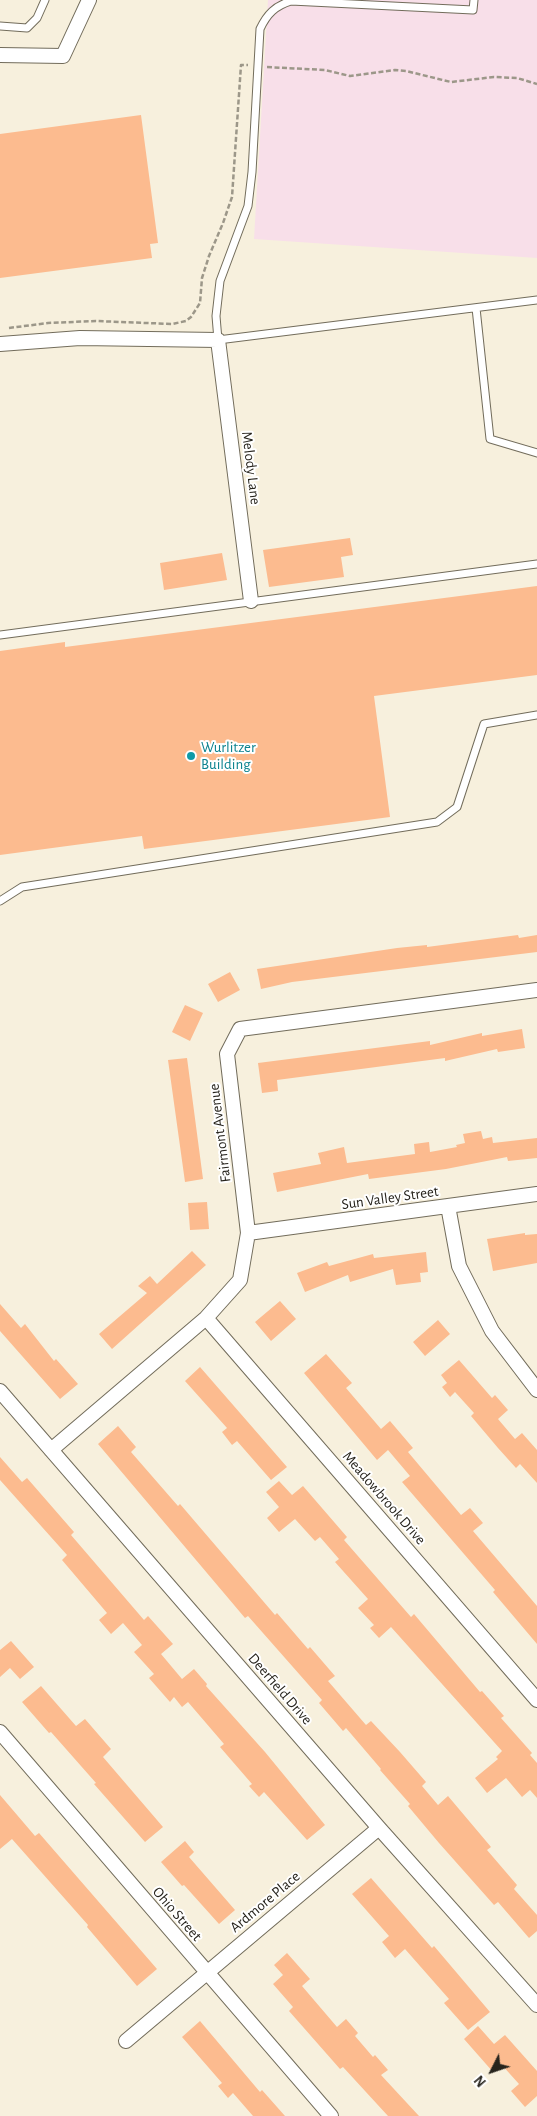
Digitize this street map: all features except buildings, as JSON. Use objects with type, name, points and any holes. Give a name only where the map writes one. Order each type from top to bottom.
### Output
[{"type":"street","points":[[0,55],[63,56],[89,0]]},
{"type":"street","points":[[0,344],[80,338],[218,340]]},
{"type":"street","name":"Melody Lane","points":[[218,340],[251,601]]},
{"type":"street","name":"Fairmont Avenue","points":[[51,1450],[206,1318],[240,1280],[248,1233],[227,1054],[240,1029],[537,990]]},
{"type":"street","name":"Sun Valley Street","points":[[248,1233],[537,1194]]},
{"type":"street","points":[[448,1206],[459,1266],[492,1331],[537,1390]]},
{"type":"street","name":"Meadowbrook Drive","points":[[206,1318],[537,1700]]},
{"type":"street","name":"Deerfield Drive","points":[[0,1391],[379,1828],[537,2005]]},
{"type":"street","name":"Ohio Street","points":[[0,1732],[332,2116]]},
{"type":"street","name":"Ardmore Place","points":[[126,2041],[379,1828]]},
{"type":"lane","points":[[0,26],[27,28],[37,18],[45,0]]},
{"type":"lane","points":[[474,0],[473,10],[291,1],[280,4],[265,18],[260,34],[252,172],[248,206],[220,281],[216,316],[218,340],[537,300]]},
{"type":"lane","points":[[476,308],[490,439],[537,453]]},
{"type":"lane","points":[[0,635],[537,564]]},
{"type":"lane","points":[[0,902],[22,887],[437,822],[457,807],[484,724],[537,715]]},
{"type":"path","points":[[0,329],[48,323],[96,321],[172,324],[186,321],[191,317],[200,303],[202,278],[208,256],[232,197],[241,65],[250,66]]},
{"type":"path","points":[[266,67],[325,70],[350,76],[395,70],[451,82],[505,77],[537,84]]},
{"type":"shaded area","points":[[268,0],[537,0],[537,258],[254,239]]},
{"type":"place","name":"Wurlitzer Building","points":[[191,756]]}]
